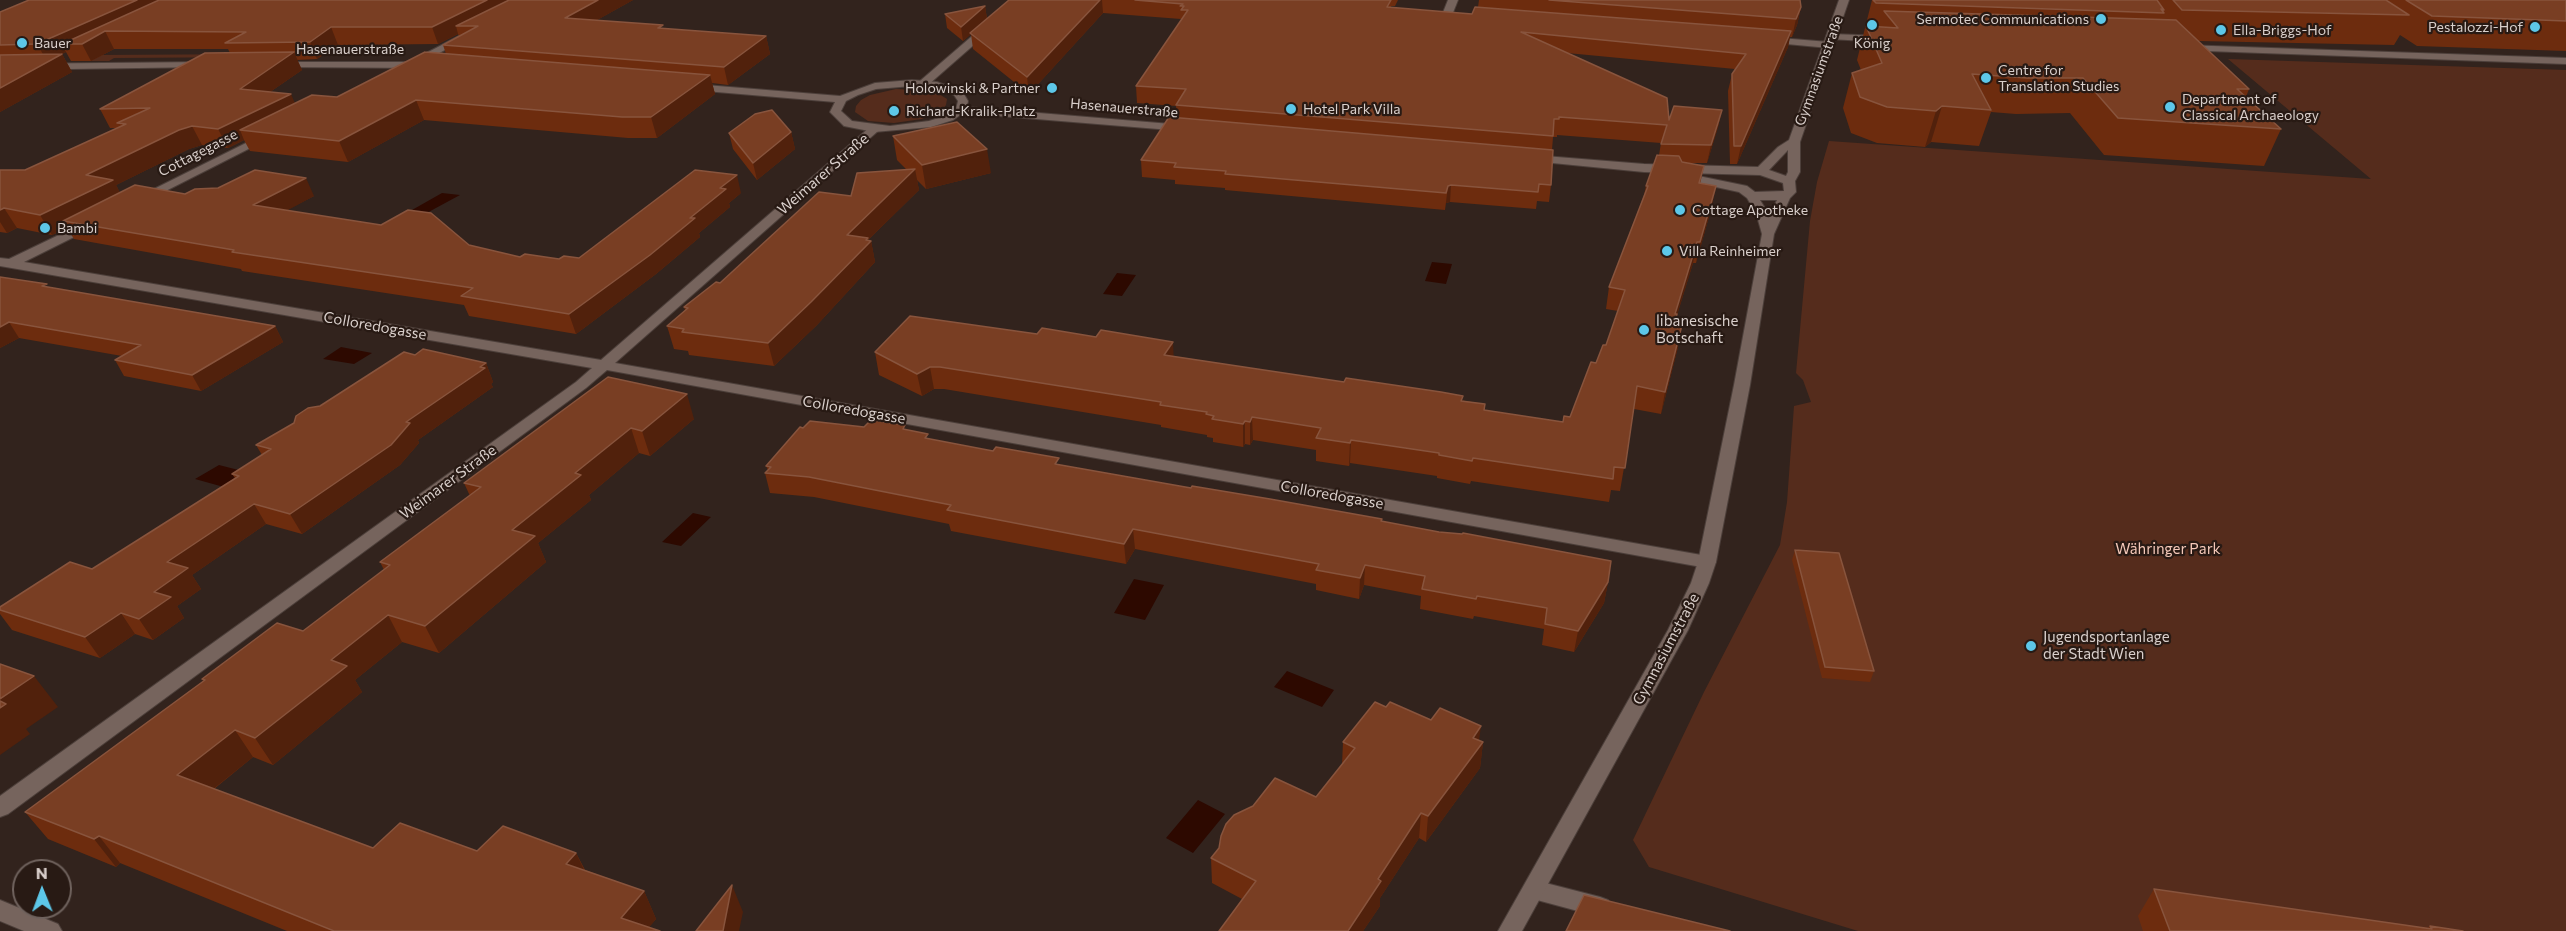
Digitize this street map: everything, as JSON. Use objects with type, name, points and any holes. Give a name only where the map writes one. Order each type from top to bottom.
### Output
[{"type":"street","points":[[924,83],[1020,0]]},
{"type":"street","points":[[1448,15],[1453,0]]},
{"type":"street","name":"Gymnasiumstraße","points":[[1510,931],[1678,630],[1700,583],[1707,562],[1768,234],[1785,196],[1790,192],[1789,181],[1794,172],[1794,142],[1844,0]]},
{"type":"street","points":[[1432,14],[1459,16]]},
{"type":"street","points":[[388,75],[476,31]]},
{"type":"street","points":[[1757,39],[1830,41],[1900,39]]},
{"type":"street","points":[[2403,44],[2421,56]]},
{"type":"street","points":[[2168,48],[2566,61]]},
{"type":"street","points":[[47,66],[74,54]]},
{"type":"street","name":"Hasenauerstraße","points":[[271,64],[433,66]]},
{"type":"street","points":[[0,67],[213,65]]},
{"type":"street","points":[[682,86],[842,99],[875,86],[924,83],[946,87],[958,93],[963,100],[961,110],[949,118],[931,124],[874,129],[848,124],[840,118],[835,112],[842,99]]},
{"type":"street","name":"Hasenauerstraße","points":[[961,110],[1201,130]]},
{"type":"street","name":"Cottagegasse","points":[[131,204],[280,128]]},
{"type":"street","name":"Weimarer Straße","points":[[0,808],[581,385],[874,129]]},
{"type":"street","name":"Gymnasiumstraße","points":[[1747,193],[1755,171],[1794,142]]},
{"type":"street","points":[[1519,157],[1644,168],[1755,171],[1789,181]]},
{"type":"street","points":[[1644,168],[1747,193],[1785,196]]},
{"type":"street","points":[[1747,193],[1762,213],[1768,234]]},
{"type":"street","points":[[4,264],[98,220]]},
{"type":"street","name":"Colloredogasse","points":[[4,264],[603,365],[1707,562]]},
{"type":"street","points":[[1534,890],[1626,913]]},
{"type":"street","points":[[0,910],[50,931]]},
{"type":"green space","points":[[272,54],[267,57],[114,58],[109,61],[85,61],[94,55]]},
{"type":"green space","name":"Währinger Park","points":[[2228,59],[2566,70],[2566,931],[1858,931],[1649,867],[1633,840],[1704,692],[1780,545],[1787,502],[1794,406],[1811,402],[1803,380],[1796,373],[1810,221],[1817,182],[1829,141],[2371,179]]},
{"type":"green space","points":[[896,89],[934,91],[947,99],[946,105],[942,110],[922,119],[894,123],[868,121],[855,112],[861,100],[870,95]]},
{"type":"shaded area","points":[[442,193],[460,195],[423,215],[412,210]]},
{"type":"shaded area","points":[[1432,262],[1452,264],[1446,284],[1425,281]]},
{"type":"shaded area","points":[[1117,273],[1136,275],[1122,296],[1103,294]]},
{"type":"shaded area","points":[[341,347],[372,353],[354,364],[323,359]]},
{"type":"shaded area","points":[[219,465],[254,474],[231,489],[195,479]]},
{"type":"shaded area","points":[[693,513],[711,517],[681,546],[662,542]]},
{"type":"shaded area","points":[[1134,579],[1164,585],[1145,620],[1114,613]]},
{"type":"shaded area","points":[[1287,671],[1334,690],[1322,707],[1274,687]]},
{"type":"shaded area","points":[[1198,800],[1225,814],[1193,853],[1166,838]]},
{"type":"building","points":[[29,0],[137,0],[37,44],[0,45],[0,12]]},
{"type":"building","points":[[159,0],[487,0],[432,27],[331,27],[310,42],[225,43],[246,32],[105,31],[82,44],[62,44]]},
{"type":"building","points":[[509,0],[598,0],[565,18],[766,36],[724,67],[443,45],[478,26],[456,26]]},
{"type":"building","points":[[1009,0],[1100,0],[1027,77],[970,33]]},
{"type":"building","points":[[1135,0],[1391,0],[1387,7],[1472,14],[1475,7],[1791,31],[1741,146],[1734,146],[1732,74],[1746,54],[1521,32],[1667,98],[1669,120],[1674,106],[1722,110],[1711,145],[1661,144],[1667,125],[1559,117],[1559,119],[1554,119],[1553,136],[1176,105],[1186,89],[1136,86],[1188,10],[1181,10],[1184,6],[1180,6],[1183,4]]},
{"type":"building","points":[[1549,0],[1800,0],[1801,7],[1796,19]]},
{"type":"building","points":[[1873,0],[2157,0],[2164,13],[1876,3]]},
{"type":"building","points":[[2173,0],[2386,0],[2409,15],[2182,10]]},
{"type":"building","points":[[2406,0],[2566,0],[2566,21],[2432,16]]},
{"type":"building","points":[[985,6],[961,27],[945,14]]},
{"type":"building","points":[[1884,11],[2176,20],[2249,89],[2237,89],[2281,129],[2118,118],[2083,78],[2027,78],[1972,74],[1991,110],[1942,106],[1936,111],[1887,107],[1860,97],[1852,73],[1882,63],[1866,26],[1898,28]]},
{"type":"building","points":[[294,52],[240,89],[291,94],[218,129],[192,126],[179,130],[86,175],[113,180],[40,215],[4,208],[0,210],[0,170],[25,170],[126,124],[117,123],[150,108],[100,109],[205,53]]},
{"type":"building","points":[[425,52],[710,75],[651,117],[622,117],[416,100],[339,141],[240,130],[312,95],[337,97]]},
{"type":"building","points":[[62,54],[0,88],[0,55]]},
{"type":"building","points":[[772,110],[791,132],[753,163],[729,133],[755,114]]},
{"type":"building","points":[[1169,117],[1553,150],[1551,185],[1539,184],[1538,192],[1451,185],[1448,186],[1446,193],[1225,174],[1226,171],[1174,167],[1176,163],[1141,160]]},
{"type":"building","points":[[957,122],[987,149],[922,165],[893,136]]},
{"type":"building","points":[[1657,155],[1679,156],[1682,162],[1704,166],[1699,183],[1716,186],[1700,242],[1697,242],[1675,314],[1677,314],[1674,324],[1682,325],[1665,392],[1637,386],[1625,468],[1614,467],[1613,479],[1473,458],[1472,461],[1439,455],[1439,453],[1351,440],[1350,443],[1316,438],[1321,428],[1252,417],[1250,422],[1245,421],[1243,424],[1212,419],[1214,416],[1206,414],[1207,412],[1160,405],[1161,402],[940,367],[930,367],[917,374],[875,352],[910,316],[1037,334],[1042,328],[1096,337],[1101,330],[1173,342],[1164,355],[1344,382],[1346,378],[1441,392],[1463,396],[1461,401],[1485,404],[1484,410],[1563,422],[1564,416],[1570,417],[1591,362],[1596,363],[1603,345],[1606,345],[1625,290],[1609,287],[1648,186],[1646,186]]},
{"type":"building","points":[[915,169],[847,235],[868,238],[866,240],[871,241],[768,343],[682,332],[684,329],[667,326],[688,308],[684,307],[716,282],[720,283],[819,192],[851,196],[857,173]]},
{"type":"building","points":[[255,170],[306,178],[253,205],[381,225],[408,210],[431,213],[469,245],[520,257],[525,254],[559,259],[564,256],[579,258],[695,170],[737,175],[720,188],[726,189],[690,218],[695,218],[650,255],[569,314],[461,296],[473,288],[232,252],[234,250],[63,221],[135,185],[185,194],[195,189],[218,188]]},
{"type":"building","points":[[0,277],[275,326],[192,375],[115,360],[141,345],[9,322],[0,327]]},
{"type":"building","points":[[423,349],[486,363],[480,367],[485,368],[406,422],[410,423],[391,445],[290,514],[254,504],[167,562],[188,568],[154,592],[171,597],[139,619],[121,613],[85,637],[0,610],[0,607],[70,562],[92,569],[239,476],[232,474],[271,449],[256,445],[294,423],[296,416],[308,408],[320,406],[404,352],[415,355]]},
{"type":"building","points":[[608,377],[687,394],[642,431],[631,428],[575,473],[581,475],[512,530],[535,536],[425,626],[388,615],[331,660],[347,666],[255,738],[235,730],[177,775],[373,848],[400,823],[477,851],[503,826],[576,853],[566,864],[644,891],[621,918],[660,931],[334,931],[99,836],[94,839],[25,812],[205,680],[202,679],[277,623],[303,631],[390,565],[380,562],[481,487],[464,483]]},
{"type":"building","points":[[871,420],[905,425],[903,429],[928,434],[925,438],[993,451],[996,447],[1059,458],[1055,464],[1191,488],[1192,486],[1270,499],[1382,519],[1381,521],[1439,532],[1463,533],[1611,561],[1608,582],[1578,631],[1545,624],[1547,608],[1422,589],[1425,576],[1365,565],[1360,578],[1316,570],[1319,564],[1133,529],[1124,544],[947,510],[951,505],[809,477],[765,473],[771,467],[766,466],[800,427],[803,428],[810,421],[864,427]]},
{"type":"building","points":[[1795,550],[1839,553],[1874,671],[1825,667]]},
{"type":"building","points":[[0,664],[34,676],[0,699]]},
{"type":"building","points":[[1375,702],[1386,707],[1390,702],[1431,720],[1440,708],[1481,726],[1473,738],[1483,742],[1428,816],[1421,813],[1378,879],[1381,881],[1348,931],[1219,931],[1256,881],[1211,858],[1219,848],[1226,824],[1234,815],[1253,806],[1275,778],[1316,797],[1355,748],[1343,742]]},
{"type":"building","points":[[732,885],[723,931],[696,931]]},
{"type":"building","points":[[2154,889],[2432,929],[2430,926],[2463,931],[2170,931]]},
{"type":"building","points":[[1584,895],[1730,931],[1566,931]]},
{"type":"place","name":"Sermotec Communications","points":[[2101,19]]},
{"type":"place","name":"König","points":[[1872,25]]},
{"type":"place","name":"Pestalozzi-Hof","points":[[2535,27]]},
{"type":"place","name":"Ella-Briggs-Hof","points":[[2221,30]]},
{"type":"place","name":"Bauer","points":[[22,43]]},
{"type":"place","name":"Centre for Translation Studies","points":[[1986,78]]},
{"type":"place","name":"Holowinski & Partner","points":[[1052,88]]},
{"type":"place","name":"Department of Classical Archaeology","points":[[2170,107]]},
{"type":"place","name":"Hotel Park Villa","points":[[1291,109]]},
{"type":"place","name":"Richard-Kralik-Platz","points":[[894,111]]},
{"type":"place","name":"Cottage Apotheke","points":[[1680,210]]},
{"type":"place","name":"Bambi","points":[[45,228]]},
{"type":"place","name":"Villa Reinheimer","points":[[1667,251]]},
{"type":"place","name":"libanesische Botschaft","points":[[1644,330]]},
{"type":"place","name":"Jugendsportanlage der Stadt Wien","points":[[2031,646]]}]
